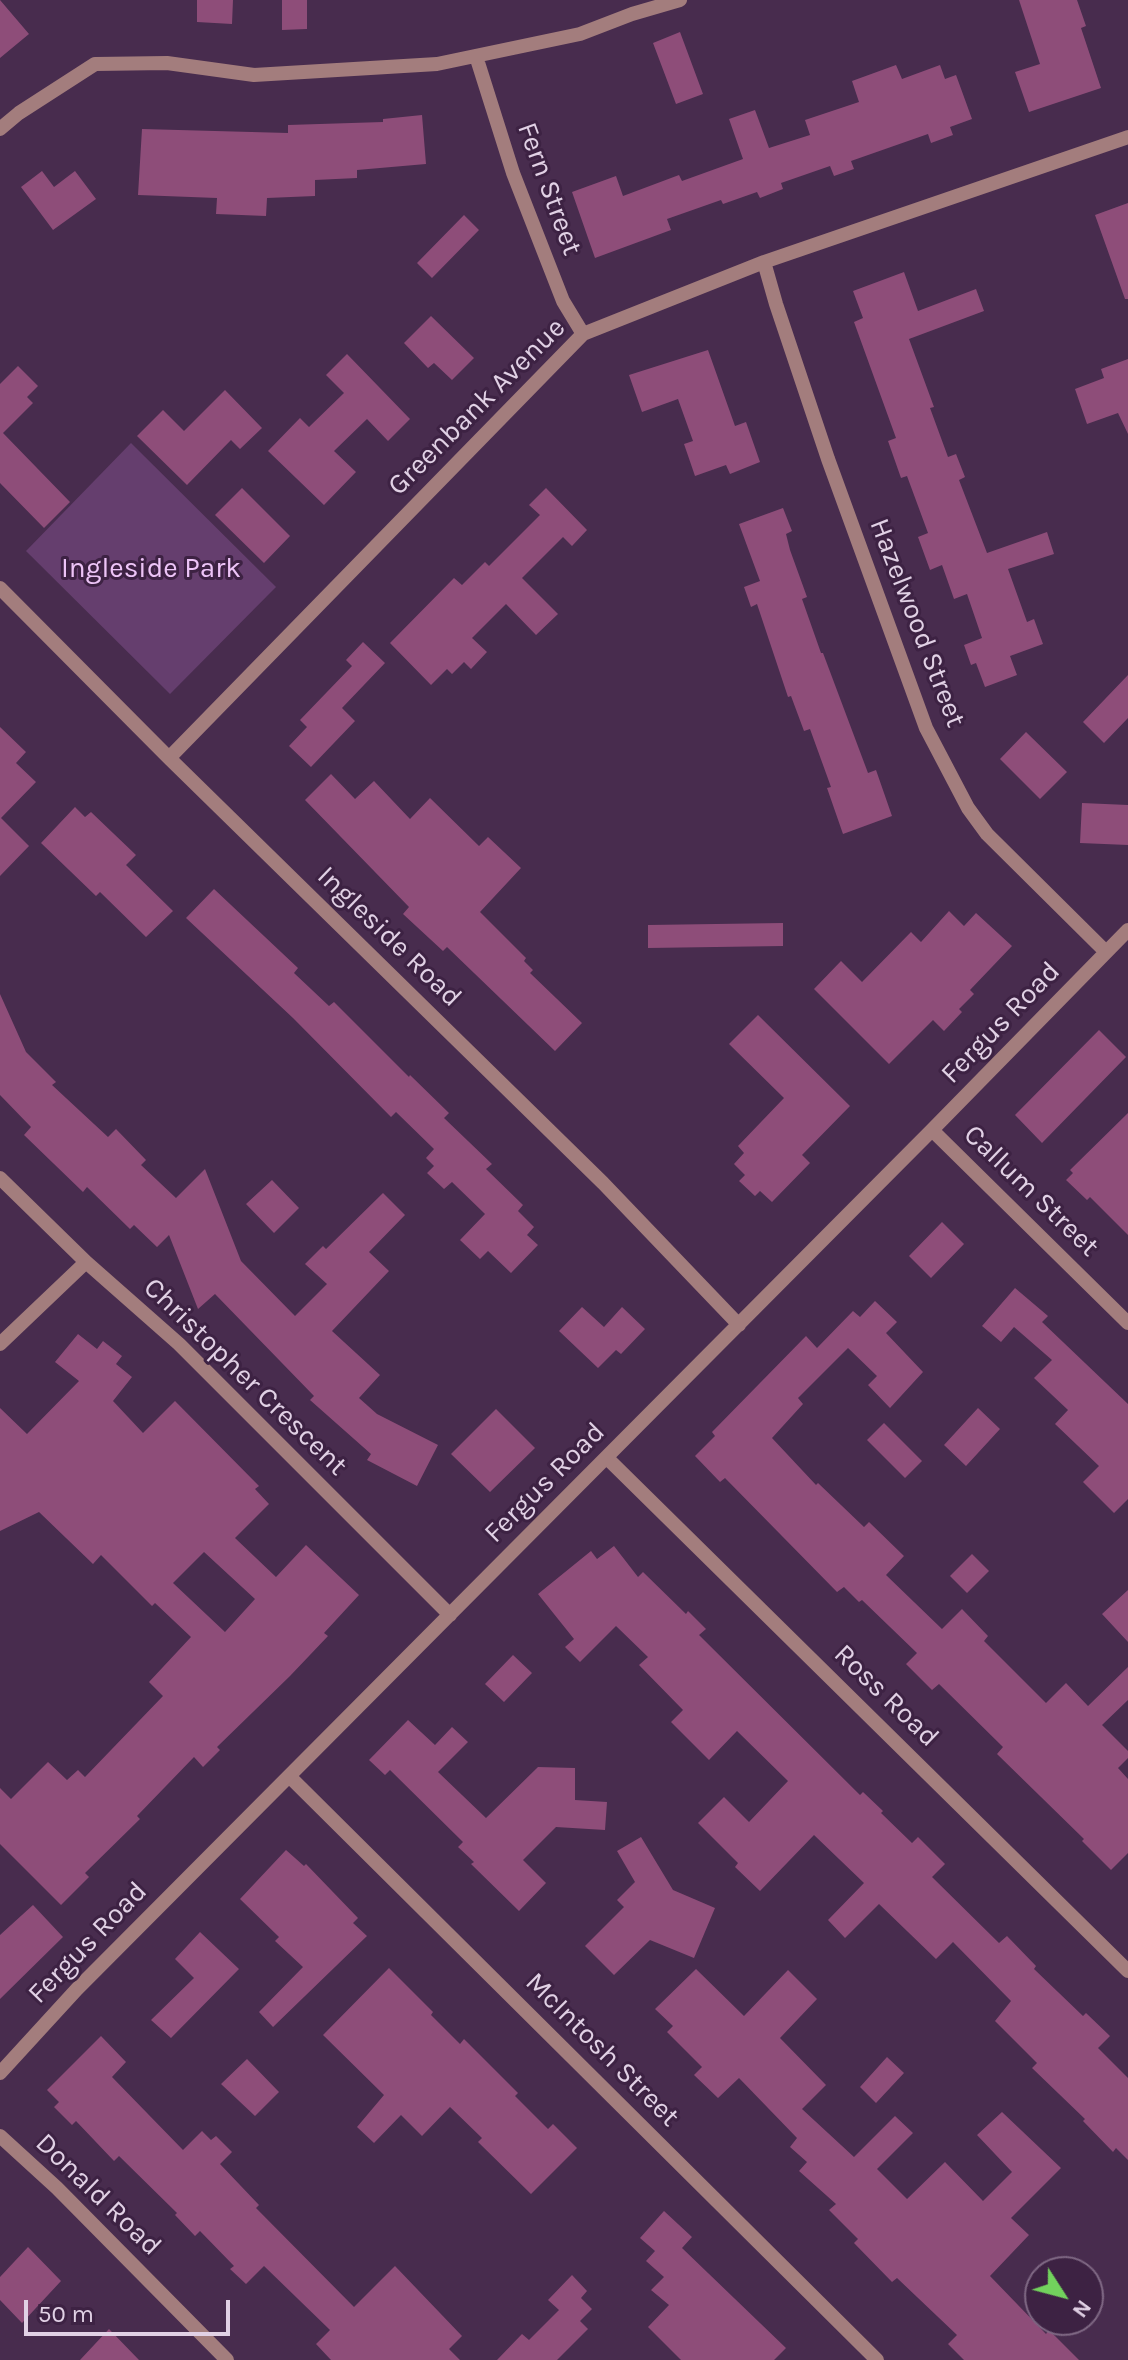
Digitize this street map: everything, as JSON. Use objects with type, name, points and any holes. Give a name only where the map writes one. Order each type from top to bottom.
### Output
[{"type":"street","points":[[0,129],[19,113],[95,64],[167,63],[254,75],[437,64],[580,34],[680,0]]},
{"type":"street","name":"Fern Street","points":[[476,56],[513,173],[563,301],[583,334]]},
{"type":"street","name":"Greenbank Avenue","points":[[169,758],[583,334],[764,262],[1128,137]]},
{"type":"street","name":"Hazelwood Street","points":[[764,262],[828,459],[926,728],[968,808],[987,834],[1106,952]]},
{"type":"street","name":"Ingleside Road","points":[[0,588],[603,1183],[739,1325]]},
{"type":"street","name":"Fergus Road","points":[[0,2073],[77,1989],[1128,930]]},
{"type":"street","name":"Callum Street","points":[[932,1130],[1128,1323]]},
{"type":"street","name":"Christopher Crescent","points":[[0,1178],[86,1262],[179,1344],[450,1615]]},
{"type":"street","points":[[0,1344],[86,1262]]},
{"type":"street","name":"Ross Road","points":[[607,1458],[1128,1971]]},
{"type":"street","name":"McIntosh Street","points":[[290,1777],[877,2360]]},
{"type":"street","name":"Donald Road","points":[[0,2136],[57,2188],[227,2360]]},
{"type":"green space","name":"Ingleside Park","points":[[131,443],[276,587],[170,694],[26,551]]},
{"type":"building","points":[[0,0],[29,34],[0,58]]},
{"type":"building","points":[[197,0],[233,0],[232,24],[197,22]]},
{"type":"building","points":[[282,0],[307,0],[307,29],[282,30]]},
{"type":"building","points":[[1019,0],[1077,0],[1086,26],[1081,28],[1101,88],[1029,112],[1015,72],[1040,64]]},
{"type":"building","points":[[680,32],[703,94],[676,104],[653,43]]},
{"type":"building","points":[[896,65],[902,79],[940,65],[945,79],[956,75],[972,119],[950,127],[953,135],[931,143],[928,134],[851,161],[854,169],[834,176],[830,166],[781,183],[783,189],[760,198],[757,192],[723,204],[721,200],[667,219],[671,230],[595,258],[572,192],[616,176],[623,196],[679,175],[682,181],[743,159],[729,119],[755,110],[769,148],[810,135],[805,120],[859,102],[852,81]]},
{"type":"building","points":[[422,115],[426,164],[357,170],[357,178],[315,180],[315,196],[267,198],[266,216],[216,214],[217,198],[138,195],[142,129],[288,133],[288,125],[383,122],[383,119]]},
{"type":"building","points":[[42,171],[54,187],[75,171],[96,199],[53,230],[21,187]]},
{"type":"building","points":[[1128,203],[1128,299],[1125,299],[1095,215]]},
{"type":"building","points":[[464,215],[479,230],[432,278],[417,263]]},
{"type":"building","points":[[904,272],[918,311],[976,289],[984,311],[909,339],[948,457],[956,454],[965,477],[959,480],[987,553],[1047,532],[1054,554],[1008,569],[1027,622],[1034,619],[1043,644],[1010,656],[1017,675],[985,687],[976,663],[971,665],[964,645],[982,638],[967,594],[954,599],[942,565],[930,570],[918,537],[928,533],[907,476],[901,478],[888,441],[896,438],[854,322],[863,318],[853,291]]},
{"type":"building","points":[[431,316],[474,358],[452,380],[434,363],[428,368],[404,343]]},
{"type":"building","points":[[708,350],[735,426],[746,422],[760,462],[730,474],[726,465],[695,476],[684,444],[693,441],[678,399],[642,412],[629,375]]},
{"type":"building","points":[[347,354],[410,419],[388,441],[367,419],[334,451],[356,472],[324,505],[268,451],[300,418],[309,427],[344,393],[326,375]]},
{"type":"building","points":[[1128,359],[1128,434],[1118,413],[1087,424],[1075,389],[1104,378],[1101,369]]},
{"type":"building","points":[[18,366],[38,386],[27,397],[33,403],[3,433],[70,502],[44,528],[0,483],[0,384]]},
{"type":"building","points":[[225,390],[262,428],[240,449],[231,440],[187,485],[137,436],[163,410],[184,431]]},
{"type":"building","points":[[242,488],[290,536],[264,563],[215,515]]},
{"type":"building","points":[[546,488],[587,530],[572,546],[563,537],[522,578],[558,614],[536,635],[506,604],[472,638],[487,652],[471,669],[464,662],[452,674],[447,669],[431,685],[390,643],[454,578],[462,585],[485,562],[489,566],[540,515],[529,505]]},
{"type":"building","points":[[783,508],[792,531],[786,534],[790,550],[807,597],[802,599],[821,653],[868,773],[876,770],[892,816],[843,834],[827,788],[831,787],[810,729],[804,731],[791,696],[788,697],[757,604],[751,607],[744,587],[760,581],[739,524]]},
{"type":"building","points":[[363,642],[385,663],[342,708],[355,721],[311,767],[289,746],[307,727],[300,720],[352,666],[346,660]]},
{"type":"building","points":[[1128,675],[1128,718],[1104,743],[1083,722]]},
{"type":"building","points":[[0,727],[26,752],[16,763],[36,782],[1,818],[29,846],[0,876]]},
{"type":"building","points":[[1026,732],[1067,772],[1040,799],[1000,759]]},
{"type":"building","points":[[331,774],[355,799],[374,781],[410,819],[430,798],[479,846],[488,837],[521,868],[480,912],[526,958],[524,961],[533,970],[530,973],[582,1023],[555,1051],[447,947],[443,951],[403,914],[409,907],[305,800]]},
{"type":"building","points":[[1082,803],[1128,805],[1128,845],[1080,843]]},
{"type":"building","points":[[75,807],[85,817],[91,812],[136,855],[126,865],[173,911],[146,937],[100,892],[96,896],[41,843]]},
{"type":"building","points":[[214,889],[298,968],[294,973],[329,1006],[334,1002],[449,1113],[444,1118],[492,1164],[486,1169],[523,1205],[518,1211],[534,1227],[527,1235],[538,1245],[511,1273],[488,1251],[480,1259],[460,1240],[485,1214],[452,1182],[444,1189],[427,1173],[434,1166],[426,1158],[434,1149],[396,1112],[391,1117],[293,1018],[186,918]]},
{"type":"building","points":[[949,911],[964,926],[976,913],[1012,946],[970,990],[974,994],[944,1031],[933,1020],[889,1064],[814,989],[841,961],[862,982],[911,932],[921,942]]},
{"type":"building","points":[[783,923],[783,946],[648,948],[648,925]]},
{"type":"building","points":[[0,994],[26,1052],[56,1082],[52,1085],[108,1137],[116,1129],[146,1160],[141,1165],[176,1198],[205,1169],[241,1261],[295,1316],[327,1284],[305,1264],[323,1246],[326,1249],[383,1193],[405,1215],[369,1252],[389,1271],[332,1331],[380,1375],[359,1398],[377,1414],[438,1445],[417,1486],[367,1460],[371,1454],[310,1400],[314,1396],[215,1294],[198,1309],[169,1235],[157,1247],[134,1225],[130,1229],[87,1187],[83,1192],[24,1135],[31,1127],[0,1095]]},
{"type":"building","points":[[758,1015],[850,1106],[802,1155],[810,1163],[772,1202],[760,1191],[755,1196],[739,1181],[745,1175],[734,1164],[744,1153],[738,1146],[784,1098],[729,1044]]},
{"type":"building","points":[[1099,1030],[1126,1057],[1042,1143],[1015,1115]]},
{"type":"building","points":[[1128,1113],[1128,1235],[1090,1197],[1087,1200],[1066,1180],[1073,1173],[1070,1170]]},
{"type":"building","points":[[272,1180],[299,1208],[274,1233],[246,1204]]},
{"type":"building","points":[[942,1222],[964,1244],[931,1278],[909,1256]]},
{"type":"building","points":[[1015,1288],[1048,1316],[1042,1322],[1128,1404],[1128,1499],[1114,1513],[1083,1482],[1099,1466],[1055,1424],[1068,1410],[1034,1378],[1052,1360],[1014,1327],[1001,1342],[982,1326]]},
{"type":"building","points":[[875,1301],[897,1322],[886,1333],[923,1372],[890,1408],[868,1385],[877,1376],[848,1348],[798,1398],[803,1404],[772,1438],[816,1485],[818,1483],[864,1527],[869,1522],[904,1556],[886,1575],[942,1629],[962,1609],[988,1636],[984,1641],[1046,1703],[1066,1683],[1088,1706],[1128,1667],[1128,1700],[1102,1725],[1128,1751],[1128,1758],[1118,1768],[1128,1779],[1128,1853],[1111,1870],[1082,1841],[1084,1839],[997,1754],[1003,1747],[939,1684],[932,1690],[906,1664],[917,1653],[862,1600],[859,1602],[844,1587],[837,1592],[725,1478],[720,1482],[695,1456],[715,1436],[712,1432],[806,1336],[817,1348],[853,1311],[860,1317]]},
{"type":"building","points":[[582,1307],[604,1327],[622,1307],[645,1329],[621,1354],[616,1350],[598,1368],[559,1331]]},
{"type":"building","points":[[78,1334],[97,1349],[103,1341],[122,1356],[116,1364],[132,1377],[113,1401],[143,1433],[175,1401],[259,1486],[255,1489],[269,1504],[235,1538],[276,1577],[306,1545],[359,1595],[324,1633],[328,1636],[217,1747],[220,1750],[203,1767],[194,1757],[137,1816],[140,1819],[85,1873],[89,1877],[61,1905],[0,1844],[0,1788],[11,1799],[48,1762],[67,1780],[78,1770],[85,1777],[163,1696],[149,1682],[191,1637],[155,1603],[152,1606],[101,1555],[93,1564],[39,1512],[0,1531],[0,1408],[27,1434],[79,1381],[55,1362]],"holes":[[[204,1552],[255,1599],[225,1632],[173,1583]]]},
{"type":"building","points":[[978,1408],[1000,1429],[966,1466],[944,1445]]},
{"type":"building","points":[[496,1409],[535,1448],[490,1492],[451,1454]]},
{"type":"building","points":[[884,1423],[922,1461],[905,1478],[867,1440]]},
{"type":"building","points":[[614,1546],[638,1577],[643,1572],[706,1629],[699,1635],[860,1795],[863,1792],[912,1843],[918,1837],[945,1864],[932,1877],[999,1943],[1007,1936],[1036,1966],[1034,1969],[1083,2016],[1086,2013],[1110,2036],[1098,2048],[1128,2078],[1128,2160],[1116,2148],[1113,2152],[1083,2121],[1085,2119],[1032,2068],[1037,2063],[995,2021],[1011,2001],[953,1942],[936,1959],[879,1904],[845,1938],[828,1920],[864,1883],[814,1835],[760,1891],[735,1867],[738,1863],[698,1823],[724,1797],[749,1822],[788,1781],[737,1731],[709,1760],[671,1722],[683,1710],[639,1665],[648,1657],[616,1626],[580,1662],[565,1647],[574,1639],[538,1594],[591,1551],[597,1559]]},
{"type":"building","points":[[972,1554],[989,1571],[967,1593],[950,1576]]},
{"type":"building","points":[[1128,1590],[1128,1642],[1102,1614]]},
{"type":"building","points":[[513,1655],[532,1673],[504,1702],[485,1684]]},
{"type":"building","points":[[408,1720],[435,1745],[452,1727],[468,1742],[438,1772],[486,1818],[538,1767],[575,1768],[575,1800],[607,1802],[605,1830],[556,1827],[523,1860],[546,1883],[519,1911],[471,1864],[474,1862],[458,1847],[463,1842],[390,1770],[385,1775],[369,1760]]},
{"type":"building","points":[[641,1837],[673,1890],[715,1908],[694,1958],[650,1940],[614,1975],[585,1946],[624,1907],[617,1900],[635,1882],[617,1851]]},
{"type":"building","points":[[286,1850],[304,1866],[306,1864],[358,1918],[353,1923],[367,1936],[273,2027],[259,2012],[303,1967],[275,1941],[279,1937],[240,1899]]},
{"type":"building","points":[[33,1905],[63,1937],[0,1999],[0,1935]]},
{"type":"building","points":[[200,1932],[239,1969],[171,2038],[151,2020],[194,1978],[175,1959]]},
{"type":"building","points":[[389,1968],[460,2044],[464,2039],[518,2093],[515,2096],[548,2129],[553,2124],[577,2148],[531,2194],[478,2142],[482,2138],[450,2107],[422,2136],[401,2115],[374,2143],[357,2127],[384,2095],[323,2035]]},
{"type":"building","points":[[696,1969],[744,2016],[788,1970],[817,1999],[780,2038],[826,2085],[802,2109],[854,2157],[895,2116],[913,2133],[877,2169],[907,2199],[945,2162],[983,2201],[1012,2172],[977,2135],[1002,2112],[1061,2168],[1011,2218],[1029,2235],[990,2276],[1024,2311],[1024,2336],[1055,2336],[1079,2360],[964,2360],[948,2344],[957,2335],[897,2278],[892,2282],[854,2243],[858,2239],[829,2210],[836,2204],[799,2171],[807,2162],[790,2147],[797,2138],[739,2078],[718,2098],[694,2075],[702,2067],[667,2032],[673,2026],[655,2009]]},
{"type":"building","points":[[101,2036],[126,2062],[112,2077],[183,2150],[202,2131],[211,2140],[216,2136],[232,2152],[220,2164],[259,2205],[256,2208],[354,2307],[395,2266],[462,2336],[449,2349],[460,2360],[331,2360],[316,2344],[330,2330],[264,2266],[246,2284],[230,2269],[234,2266],[200,2231],[195,2236],[175,2215],[177,2213],[119,2156],[114,2161],[76,2121],[72,2125],[54,2107],[59,2102],[47,2090]]},
{"type":"building","points":[[887,2057],[904,2073],[876,2103],[860,2087]]},
{"type":"building","points":[[247,2059],[279,2092],[255,2116],[221,2084]]},
{"type":"building","points":[[664,2211],[692,2237],[682,2248],[786,2348],[774,2360],[681,2360],[648,2327],[669,2305],[651,2290],[664,2277],[646,2261],[655,2251],[640,2238]]},
{"type":"building","points":[[28,2247],[61,2281],[22,2323],[0,2300],[0,2277]]},
{"type":"building","points":[[572,2275],[587,2291],[581,2298],[592,2309],[580,2321],[588,2329],[557,2360],[497,2360],[522,2334],[529,2340],[559,2310],[548,2300]]},
{"type":"building","points":[[109,2329],[139,2360],[80,2360]]}]
